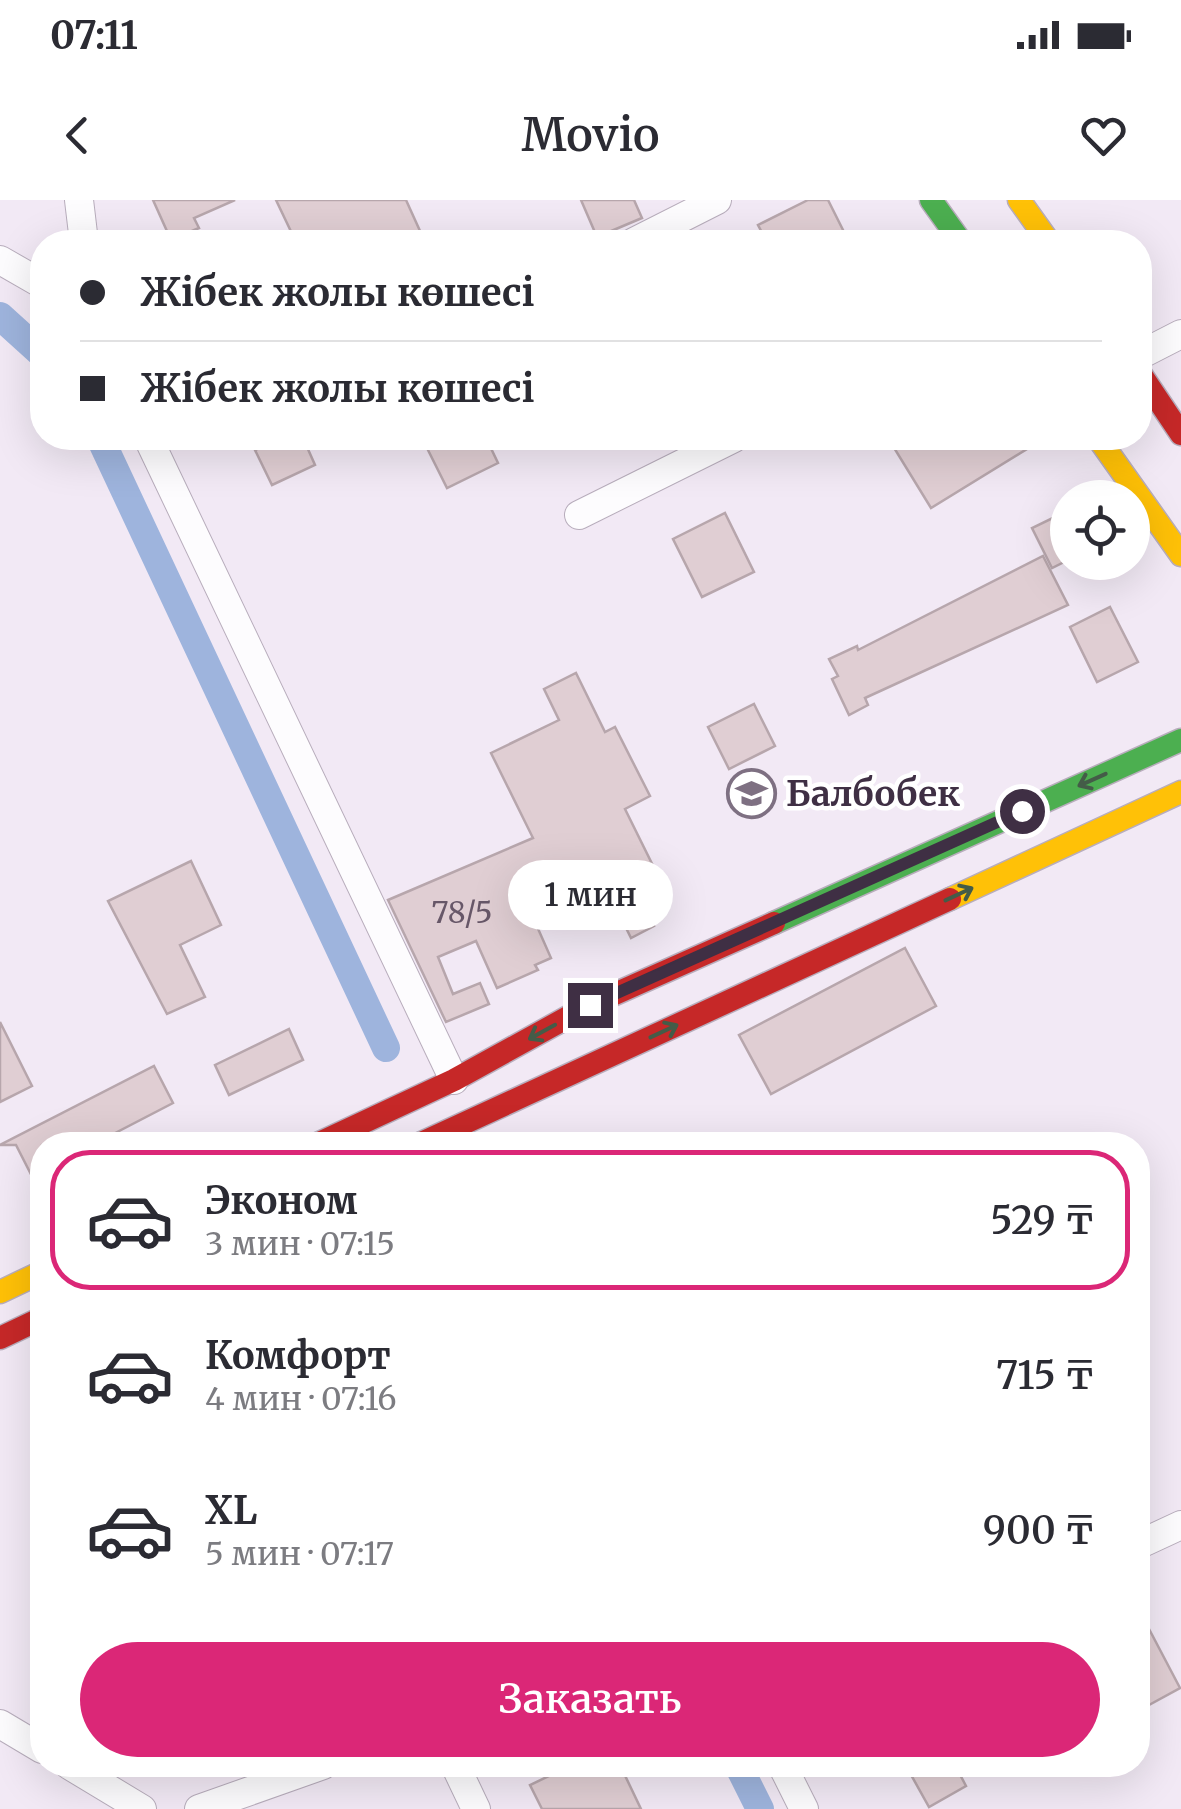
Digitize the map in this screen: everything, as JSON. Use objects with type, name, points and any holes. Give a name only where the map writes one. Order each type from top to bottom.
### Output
[{"type":"main road","points":[[931,200],[952,230]]},
{"type":"main road","points":[[1019,200],[1040,230]]},
{"type":"main road","points":[[1152,391],[1181,434]]},
{"type":"main road","points":[[1107,450],[1181,555]]},
{"type":"main road","points":[[343,1132],[454,1080],[590,1005],[1174,743],[1181,710]]},
{"type":"main road","points":[[477,1132],[1181,792]]},
{"type":"main road","points":[[0,1292],[30,1278]]},
{"type":"main road","points":[[0,1338],[30,1324]]},
{"type":"street","points":[[80,200],[83,230]]},
{"type":"street","points":[[658,230],[717,200]]},
{"type":"street","points":[[0,260],[30,277]]},
{"type":"street","points":[[1152,348],[1181,334]]},
{"type":"street","points":[[154,450],[454,1080]]},
{"type":"street","points":[[579,514],[710,450]]},
{"type":"street","points":[[1150,1539],[1181,1525]]},
{"type":"street","points":[[0,1724],[30,1742]]},
{"type":"street","points":[[89,1777],[142,1809]]},
{"type":"street","points":[[200,1809],[290,1777]]},
{"type":"street","points":[[461,1777],[476,1809]]},
{"type":"street","points":[[788,1777],[804,1809]]},
{"type":"building","points":[[153,200],[235,200],[194,218],[199,228],[166,230]]},
{"type":"building","points":[[276,200],[406,200],[420,230],[290,230]]},
{"type":"building","points":[[581,200],[634,200],[642,218],[614,230],[594,230]]},
{"type":"building","points":[[808,200],[828,200],[843,230],[761,230],[758,225]]},
{"type":"building","points":[[255,450],[308,450],[315,465],[272,485]]},
{"type":"building","points":[[428,450],[492,450],[498,463],[447,488]]},
{"type":"building","points":[[895,450],[1025,450],[931,508]]},
{"type":"building","points":[[725,513],[754,572],[702,597],[673,539]]},
{"type":"building","points":[[1050,519],[1050,564],[1032,528]]},
{"type":"building","points":[[1043,556],[1050,580],[1055,580],[1068,605],[865,698],[868,705],[849,715],[832,679],[838,676],[829,659],[857,646],[858,650]]},
{"type":"building","points":[[1110,607],[1138,662],[1097,682],[1070,627]]},
{"type":"building","points":[[576,673],[605,732],[615,727],[650,796],[625,809],[665,890],[642,902],[654,926],[631,938],[603,881],[532,915],[551,958],[535,965],[538,970],[497,988],[476,941],[438,957],[453,994],[480,983],[489,1004],[446,1022],[388,900],[533,838],[491,753],[559,720],[544,689]]},
{"type":"building","points":[[754,704],[775,746],[729,769],[708,727]]},
{"type":"building","points":[[191,861],[221,925],[180,945],[205,997],[167,1014],[108,901]]},
{"type":"building","points":[[905,948],[936,1006],[771,1094],[739,1035]]},
{"type":"building","points":[[0,1022],[32,1086],[0,1102]]},
{"type":"building","points":[[289,1029],[303,1060],[229,1095],[215,1065]]},
{"type":"building","points":[[154,1066],[173,1103],[117,1132],[30,1132],[30,1172],[16,1145],[0,1145]]},
{"type":"building","points":[[1150,1631],[1180,1688],[1150,1704]]},
{"type":"building","points":[[547,1777],[626,1777],[641,1809],[542,1809],[530,1785]]},
{"type":"building","points":[[912,1777],[961,1777],[966,1786],[929,1807]]},
{"type":"waterway","points":[[0,316],[30,343]]},
{"type":"waterway","points":[[106,450],[386,1048]]},
{"type":"waterway","points":[[744,1777],[760,1809]]},
{"type":"traffic: fast","points":[[931,200],[952,230]]},
{"type":"traffic: fast","points":[[774,923],[1181,740]]},
{"type":"traffic: slow","points":[[1019,200],[1040,230]]},
{"type":"traffic: slow","points":[[1107,450],[1181,555]]},
{"type":"traffic: slow","points":[[950,899],[1181,792]]},
{"type":"traffic: slow","points":[[0,1292],[30,1278]]},
{"type":"traffic: jam","points":[[1152,391],[1181,434]]},
{"type":"traffic: jam","points":[[445,1132],[950,899]]},
{"type":"traffic: jam","points":[[343,1132],[454,1080],[590,1005],[774,923]]},
{"type":"traffic: jam","points":[[0,1338],[30,1324]]},
{"type":"place","name":"Балбобек","points":[[751,794]]},
{"type":"route","points":[[590,1005],[1022,811]]}]
